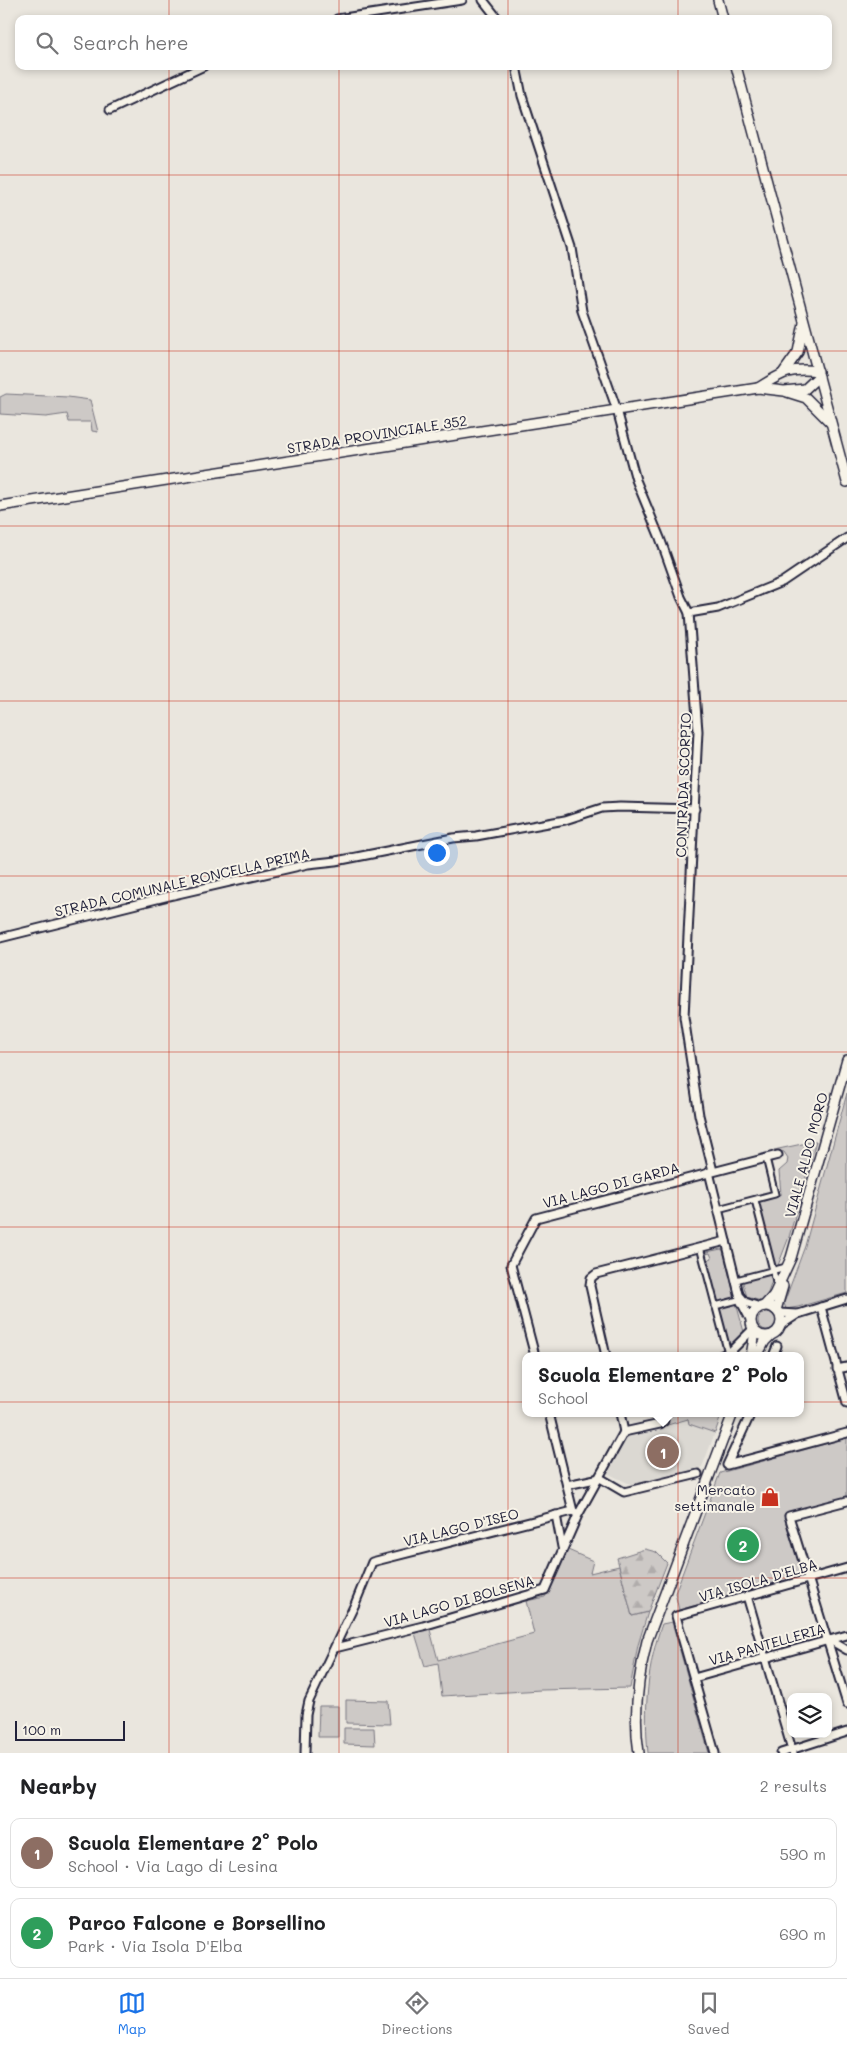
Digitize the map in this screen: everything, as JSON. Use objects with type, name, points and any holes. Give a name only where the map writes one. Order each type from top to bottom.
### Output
[{"type":"main road","points":[[718,0],[722,15]]},
{"type":"main road","points":[[737,70],[847,482]]},
{"type":"main road","name":"STRADA PROVINCIALE 352","points":[[783,373],[798,352],[804,321]]},
{"type":"main road","name":"STRADA PROVINCIALE 352","points":[[758,388],[783,373],[800,368],[818,374],[805,389],[784,391]]},
{"type":"main road","name":"STRADA PROVINCIALE 352","points":[[0,506],[758,388],[784,391],[806,398],[832,424]]},
{"type":"main road","name":"VIALE ALDO MORO","points":[[781,1325],[778,1311],[779,1289],[789,1264],[847,1060]]},
{"type":"main road","name":"VIALE ALDO MORO","points":[[751,1352],[753,1313],[762,1307],[779,1289]]},
{"type":"main road","points":[[762,1307],[778,1311]]},
{"type":"main road","points":[[759,1352],[765,1341],[777,1332],[781,1325]]},
{"type":"main road","points":[[753,1328],[764,1337],[770,1336]]},
{"type":"main road","points":[[639,1753],[636,1726],[642,1666],[647,1641],[731,1417]]},
{"type":"street","points":[[363,15],[462,0]]},
{"type":"street","points":[[483,0],[495,15]]},
{"type":"street","points":[[110,110],[195,70]]},
{"type":"street","name":"CONTRADA SCORPIO","points":[[517,70],[522,96],[572,248],[582,312],[617,410],[636,480],[660,538],[681,597],[689,613],[698,705],[696,809],[684,1017],[699,1115],[718,1208],[736,1280],[753,1328]]},
{"type":"street","points":[[689,613],[718,608],[782,582],[847,538]]},
{"type":"street","name":"STRADA COMUNALE RONCELLA PRIMA","points":[[0,938],[291,867],[565,820],[602,808],[696,809]]},
{"type":"street","name":"VIA LAGO DI GARDA","points":[[534,1352],[512,1264],[536,1218],[778,1155]]},
{"type":"street","points":[[718,1208],[775,1194],[766,1158]]},
{"type":"street","points":[[755,1200],[779,1289]]},
{"type":"street","points":[[605,1352],[590,1286],[590,1278],[596,1274],[726,1241]]},
{"type":"street","points":[[700,1247],[715,1306],[724,1352]]},
{"type":"street","points":[[736,1280],[789,1264]]},
{"type":"street","points":[[715,1306],[741,1297],[745,1302],[762,1307]]},
{"type":"street","points":[[781,1325],[798,1314],[847,1300]]},
{"type":"street","points":[[821,1307],[847,1403]]},
{"type":"street","points":[[778,1311],[798,1314]]},
{"type":"street","points":[[726,1352],[753,1328]]},
{"type":"street","points":[[774,1352],[776,1346]]},
{"type":"street","points":[[838,1369],[847,1366]]},
{"type":"street","points":[[550,1417],[575,1513]]},
{"type":"street","points":[[562,1547],[575,1513],[600,1478],[624,1432],[621,1417]]},
{"type":"street","points":[[624,1432],[660,1424],[664,1421],[664,1417]]},
{"type":"street","points":[[749,1417],[727,1465],[847,1433]]},
{"type":"street","points":[[568,1485],[600,1478],[624,1492],[698,1474]]},
{"type":"street","points":[[847,1501],[788,1516],[847,1704]]},
{"type":"street","name":"VIA LAGO D'ISEO","points":[[334,1648],[372,1562],[556,1515],[575,1513]]},
{"type":"street","points":[[556,1515],[562,1547]]},
{"type":"street","name":"VIA LAGO DI BOLSENA","points":[[334,1648],[423,1626],[545,1590],[562,1547]]},
{"type":"street","name":"VIA ISOLA D'ELBA","points":[[694,1678],[676,1616],[847,1568]]},
{"type":"street","points":[[747,1596],[793,1751]]},
{"type":"street","name":"VIA PANTELLERIA","points":[[694,1678],[847,1634]]},
{"type":"street","points":[[828,1640],[847,1650]]},
{"type":"street","points":[[305,1753],[307,1708],[334,1648]]},
{"type":"street","points":[[694,1678],[715,1753]]},
{"type":"street","points":[[781,1753],[793,1751],[847,1732]]},
{"type":"shaded area","points":[[688,1419],[689,1424],[715,1433],[702,1467],[634,1486],[607,1473],[627,1436]]},
{"type":"green space","points":[[6,394],[90,400],[98,432],[92,431],[91,422],[69,422],[67,414],[46,417],[0,414],[0,397]]},
{"type":"green space","points":[[847,1093],[847,1293],[786,1309],[784,1303],[805,1246]]},
{"type":"green space","points":[[816,1141],[789,1237],[777,1268],[773,1268],[757,1201],[781,1194],[779,1171],[787,1164],[788,1158],[784,1152],[774,1150]]},
{"type":"green space","points":[[723,1250],[735,1298],[716,1303],[705,1261],[712,1258],[710,1253],[706,1254],[707,1252]]},
{"type":"green space","points":[[772,1272],[773,1278],[766,1299],[761,1301],[747,1297],[742,1280]]},
{"type":"green space","points":[[736,1303],[744,1332],[727,1347],[717,1308]]},
{"type":"green space","points":[[767,1312],[775,1317],[776,1321],[771,1329],[767,1330],[759,1325],[758,1321],[763,1313]]},
{"type":"green space","points":[[668,1417],[721,1417],[715,1433],[689,1424],[688,1419],[664,1426],[668,1421]]},
{"type":"green space","points":[[847,1438],[847,1498],[784,1515],[803,1576],[679,1610],[675,1593],[720,1473]]},
{"type":"green space","points":[[645,1549],[656,1552],[667,1563],[648,1612],[632,1616],[617,1558]]},
{"type":"green space","points":[[568,1550],[593,1561],[590,1573],[619,1566],[632,1616],[648,1612],[638,1645],[630,1688],[541,1690],[442,1696],[438,1663],[425,1666],[414,1630],[429,1626],[438,1660],[534,1634],[526,1601],[545,1597]]},
{"type":"green space","points":[[672,1622],[709,1753],[648,1753],[646,1720],[650,1671],[662,1624]]},
{"type":"green space","points":[[346,1700],[388,1701],[390,1724],[346,1723]]},
{"type":"green space","points":[[319,1706],[338,1706],[338,1737],[318,1737]]},
{"type":"green space","points":[[344,1728],[374,1728],[375,1745],[344,1744]]},
{"type":"place","name":"Scuola Elementare 2° Polo","points":[[663,1452]]},
{"type":"place","name":"Mercato settimanale","points":[[770,1497]]},
{"type":"place","name":"Parco Falcone e Borsellino","points":[[743,1545]]}]
